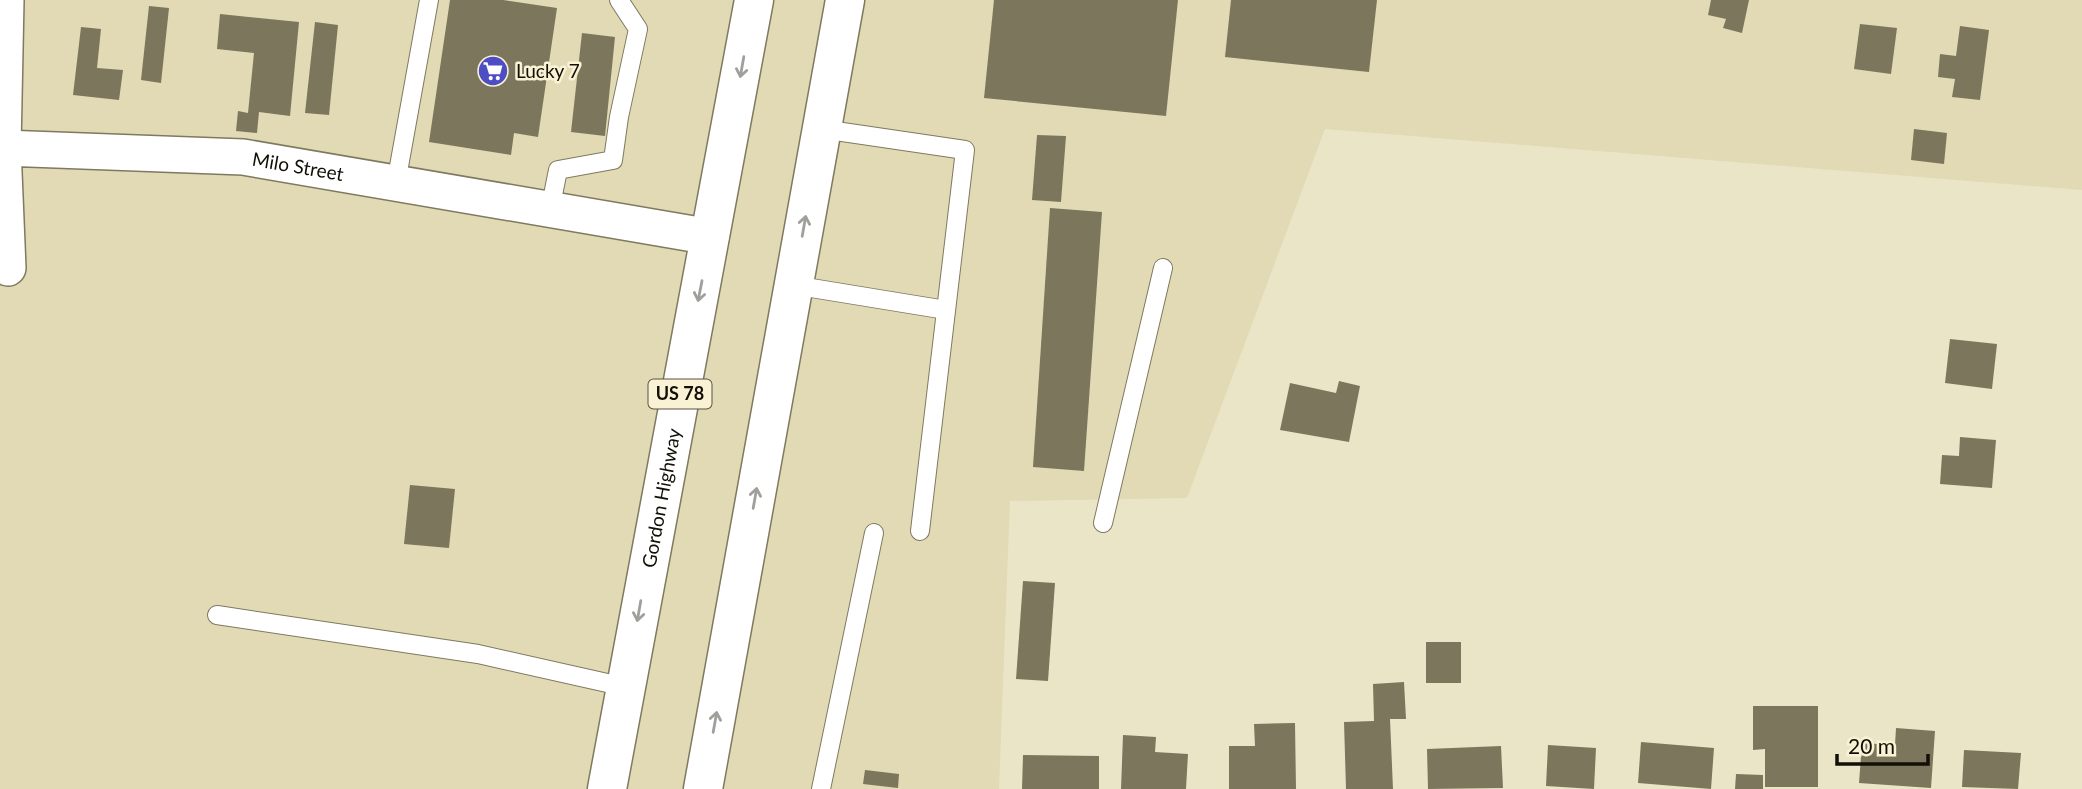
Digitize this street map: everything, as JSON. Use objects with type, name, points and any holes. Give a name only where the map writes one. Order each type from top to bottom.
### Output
[{"type":"highway","name":"Gordon Highway","points":[[607,789],[754,0]]},
{"type":"highway","points":[[703,789],[845,0]]},
{"type":"street","points":[[6,0],[3,148],[8,268]]},
{"type":"street","name":"Milo Street","points":[[3,148],[243,158],[711,237]]},
{"type":"lane","points":[[396,183],[429,0]]},
{"type":"lane","points":[[550,210],[558,170],[613,160],[619,117],[638,29],[619,0]]},
{"type":"lane","points":[[822,129],[965,150],[920,531]]},
{"type":"lane","points":[[1103,523],[1163,268]]},
{"type":"lane","points":[[793,285],[946,310]]},
{"type":"lane","points":[[821,789],[874,533]]},
{"type":"lane","points":[[217,615],[478,654],[625,687]]},
{"type":"shaded area","points":[[0,0],[2082,0],[2082,190],[1325,129],[1187,498],[1010,501],[999,789],[0,789]]},
{"type":"building","name":"Lucky 7","points":[[450,0],[503,0],[557,8],[538,137],[514,133],[511,155],[429,142]]},
{"type":"building","points":[[994,0],[1178,0],[1166,116],[984,98]]},
{"type":"building","points":[[1231,0],[1377,0],[1369,72],[1225,57]]},
{"type":"building","points":[[1711,0],[1749,0],[1742,33],[1723,28],[1726,19],[1708,15]]},
{"type":"building","points":[[149,6],[169,8],[161,83],[141,80]]},
{"type":"building","points":[[220,14],[299,22],[290,116],[259,112],[257,133],[236,131],[238,111],[248,113],[254,53],[217,49]]},
{"type":"building","points":[[315,22],[338,25],[329,115],[305,113]]},
{"type":"building","points":[[1860,24],[1897,28],[1891,74],[1854,69]]},
{"type":"building","points":[[1960,26],[1989,30],[1980,100],[1952,97],[1955,79],[1938,77],[1940,54],[1956,56]]},
{"type":"building","points":[[81,27],[101,29],[97,68],[123,70],[119,100],[73,95]]},
{"type":"building","points":[[582,33],[615,37],[605,136],[571,132]]},
{"type":"building","points":[[1914,129],[1947,133],[1944,164],[1911,160]]},
{"type":"building","points":[[1037,135],[1066,136],[1061,202],[1032,200]]},
{"type":"building","points":[[1050,208],[1102,212],[1084,471],[1033,467]]},
{"type":"building","points":[[1950,339],[1997,344],[1992,389],[1945,383]]},
{"type":"building","points":[[1339,381],[1360,386],[1349,442],[1280,430],[1290,383],[1336,393]]},
{"type":"building","points":[[1960,437],[1996,440],[1992,488],[1940,484],[1942,455],[1959,456]]},
{"type":"building","points":[[410,485],[455,489],[449,548],[404,544]]},
{"type":"building","points":[[1023,581],[1055,583],[1048,681],[1016,679]]},
{"type":"building","points":[[1426,642],[1461,642],[1461,683],[1426,683]]},
{"type":"building","points":[[1404,682],[1406,719],[1390,719],[1393,789],[1346,789],[1344,722],[1374,721],[1373,684]]},
{"type":"building","points":[[1753,706],[1818,706],[1818,787],[1765,787],[1765,749],[1753,750]]},
{"type":"building","points":[[1295,723],[1296,789],[1229,789],[1229,746],[1255,746],[1254,724]]},
{"type":"building","points":[[1896,728],[1935,731],[1931,788],[1859,783],[1862,743],[1895,745]]},
{"type":"building","points":[[1123,735],[1156,737],[1155,752],[1188,754],[1186,789],[1121,789]]},
{"type":"building","points":[[1641,742],[1714,748],[1711,789],[1638,783]]},
{"type":"building","points":[[1548,745],[1596,748],[1594,789],[1546,786]]},
{"type":"building","points":[[1501,746],[1503,788],[1428,789],[1427,749]]},
{"type":"building","points":[[1964,750],[2021,753],[2018,789],[1962,787]]},
{"type":"building","points":[[1023,755],[1099,756],[1099,789],[1022,789]]},
{"type":"building","points":[[865,770],[899,774],[898,788],[863,784]]},
{"type":"building","points":[[1736,774],[1763,775],[1763,789],[1735,789]]},
{"type":"place","name":"Lucky 7","points":[[493,71]]}]
